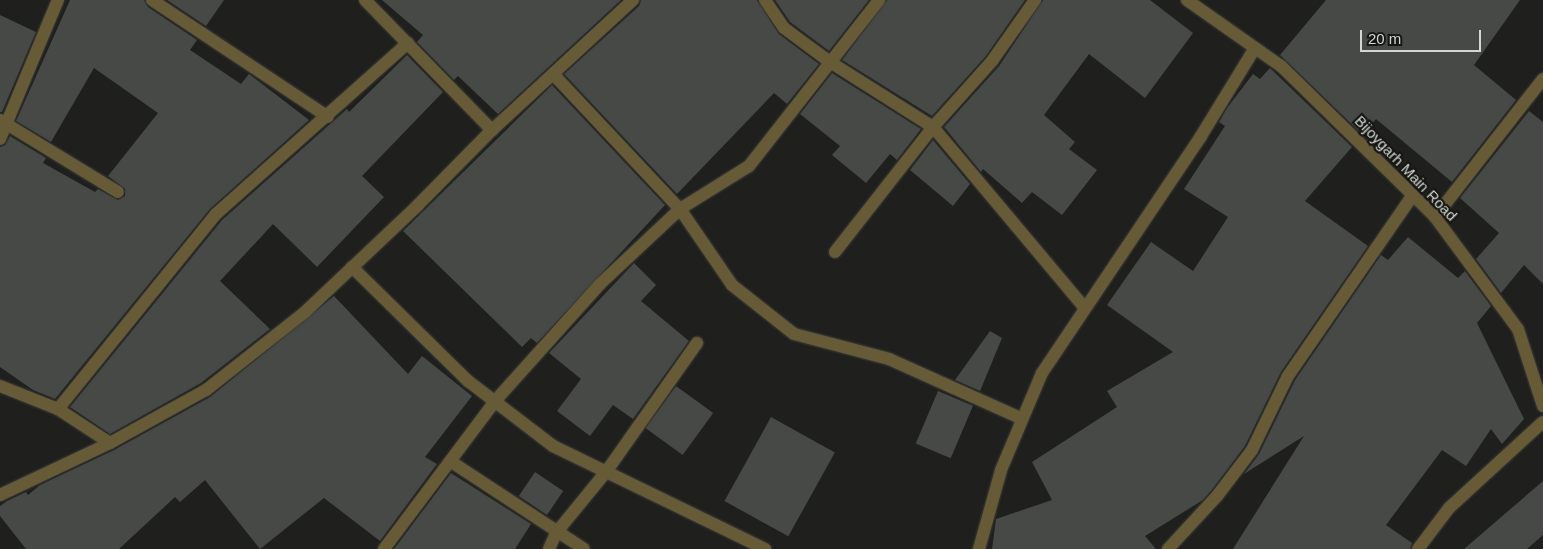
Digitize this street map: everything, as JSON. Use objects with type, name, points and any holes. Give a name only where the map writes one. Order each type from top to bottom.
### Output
[{"type":"street","points":[[0,139],[4,122],[58,0]]},
{"type":"street","points":[[152,0],[328,117]]},
{"type":"street","points":[[365,0],[492,130]]},
{"type":"street","points":[[0,495],[110,443],[206,390],[305,312],[492,130],[634,0]]},
{"type":"street","points":[[765,0],[784,28],[830,62],[933,127],[1084,308]]},
{"type":"street","points":[[384,549],[495,401],[599,286],[680,209],[749,166],[879,0]]},
{"type":"street","points":[[834,252],[933,127],[992,61],[1035,0]]},
{"type":"street","name":"Bijoygarh Main Road","points":[[1187,0],[1281,66],[1435,217],[1518,329],[1543,406]]},
{"type":"street","points":[[58,409],[216,214],[328,117],[408,43]]},
{"type":"street","points":[[979,549],[1000,470],[1020,418],[1042,373],[1201,136],[1255,48]]},
{"type":"street","points":[[554,75],[680,209],[732,285],[794,334],[889,359],[1020,418]]},
{"type":"street","points":[[1435,217],[1543,79]]},
{"type":"street","points":[[4,122],[118,192]]},
{"type":"street","points":[[1168,549],[1217,496],[1252,450],[1288,376],[1413,195]]},
{"type":"street","points":[[352,267],[468,381],[553,446],[765,549]]},
{"type":"street","points":[[549,549],[556,533],[606,472],[697,343]]},
{"type":"street","points":[[0,386],[58,409],[110,443]]},
{"type":"street","points":[[1418,549],[1449,508],[1543,422]]},
{"type":"street","points":[[450,461],[556,533],[584,549]]},
{"type":"building","points":[[70,0],[144,0],[148,7],[197,40],[190,50],[241,84],[249,74],[309,120],[210,209],[55,399],[33,390],[0,367],[0,147],[5,145],[10,136],[46,158],[43,163],[95,192],[98,189],[118,200],[125,196],[125,189],[108,176],[158,113],[94,68],[51,142],[16,121]]},
{"type":"building","points":[[167,0],[224,0],[206,26]]},
{"type":"building","points":[[382,0],[621,0],[498,114],[458,76],[454,80],[417,42],[423,35]]},
{"type":"building","points":[[641,0],[757,0],[779,34],[819,64],[787,104],[774,93],[677,194],[564,74],[639,6]]},
{"type":"building","points":[[775,0],[869,0],[829,51],[790,22]]},
{"type":"building","points":[[887,0],[1025,0],[986,56],[932,116],[842,60]]},
{"type":"building","points":[[1043,0],[1150,0],[1193,33],[1145,98],[1089,54],[1044,115],[1075,142],[1069,149],[1097,170],[1062,215],[1032,192],[1022,203],[983,169],[981,172],[944,127],[999,66]]},
{"type":"building","points":[[1326,0],[1520,0],[1474,65],[1516,100],[1452,182],[1376,119],[1363,135],[1280,55]]},
{"type":"building","points":[[0,15],[36,32],[2,112],[0,112]]},
{"type":"building","points":[[407,55],[443,92],[362,176],[384,197],[317,267],[273,224],[220,281],[270,329],[201,383],[110,434],[70,407],[222,220],[347,109],[349,112]]},
{"type":"building","points":[[1270,68],[1352,147],[1305,201],[1368,246],[1281,372],[1245,446],[1211,491],[1203,500],[1145,536],[1156,549],[992,549],[996,519],[1052,500],[1032,462],[1117,407],[1107,391],[1173,352],[1107,305],[1151,242],[1193,271],[1228,217],[1184,189],[1225,126],[1219,122],[1227,108],[1253,74],[1260,79]]},
{"type":"building","points":[[832,73],[921,129],[897,160],[890,154],[866,183],[832,155],[840,146],[800,114]]},
{"type":"building","points":[[552,85],[665,205],[537,343],[531,338],[522,347],[403,231]]},
{"type":"building","points":[[1529,111],[1543,122],[1543,284],[1524,265],[1501,293],[1476,259],[1499,233],[1460,198]]},
{"type":"building","points":[[933,140],[970,184],[953,206],[910,170]]},
{"type":"building","points":[[1408,237],[1458,278],[1465,271],[1491,306],[1477,323],[1524,419],[1502,444],[1491,429],[1466,466],[1442,450],[1386,525],[1412,543],[1410,549],[1233,549],[1304,436],[1244,474],[1259,454],[1295,380],[1381,255],[1388,260]]},
{"type":"building","points":[[634,263],[656,285],[641,301],[689,341],[633,419],[613,405],[590,436],[557,411],[581,379],[549,353]]},
{"type":"building","points":[[334,296],[408,374],[422,356],[472,396],[425,457],[437,464],[380,541],[324,498],[260,549],[205,480],[180,502],[175,497],[119,549],[26,549],[0,516],[0,506],[7,501],[26,492],[28,495],[40,485],[114,450],[210,397]]},
{"type":"building","points":[[990,331],[1002,338],[980,391],[955,380]]},
{"type":"building","points":[[676,386],[713,413],[683,455],[645,428]]},
{"type":"building","points":[[938,391],[973,406],[951,458],[916,443]]},
{"type":"building","points":[[771,417],[835,452],[788,536],[724,501]]},
{"type":"building","points":[[535,472],[563,491],[547,515],[519,496]]},
{"type":"building","points":[[451,473],[531,524],[515,549],[394,549]]},
{"type":"building","points":[[1543,481],[1543,535],[1527,549],[1464,549]]}]
